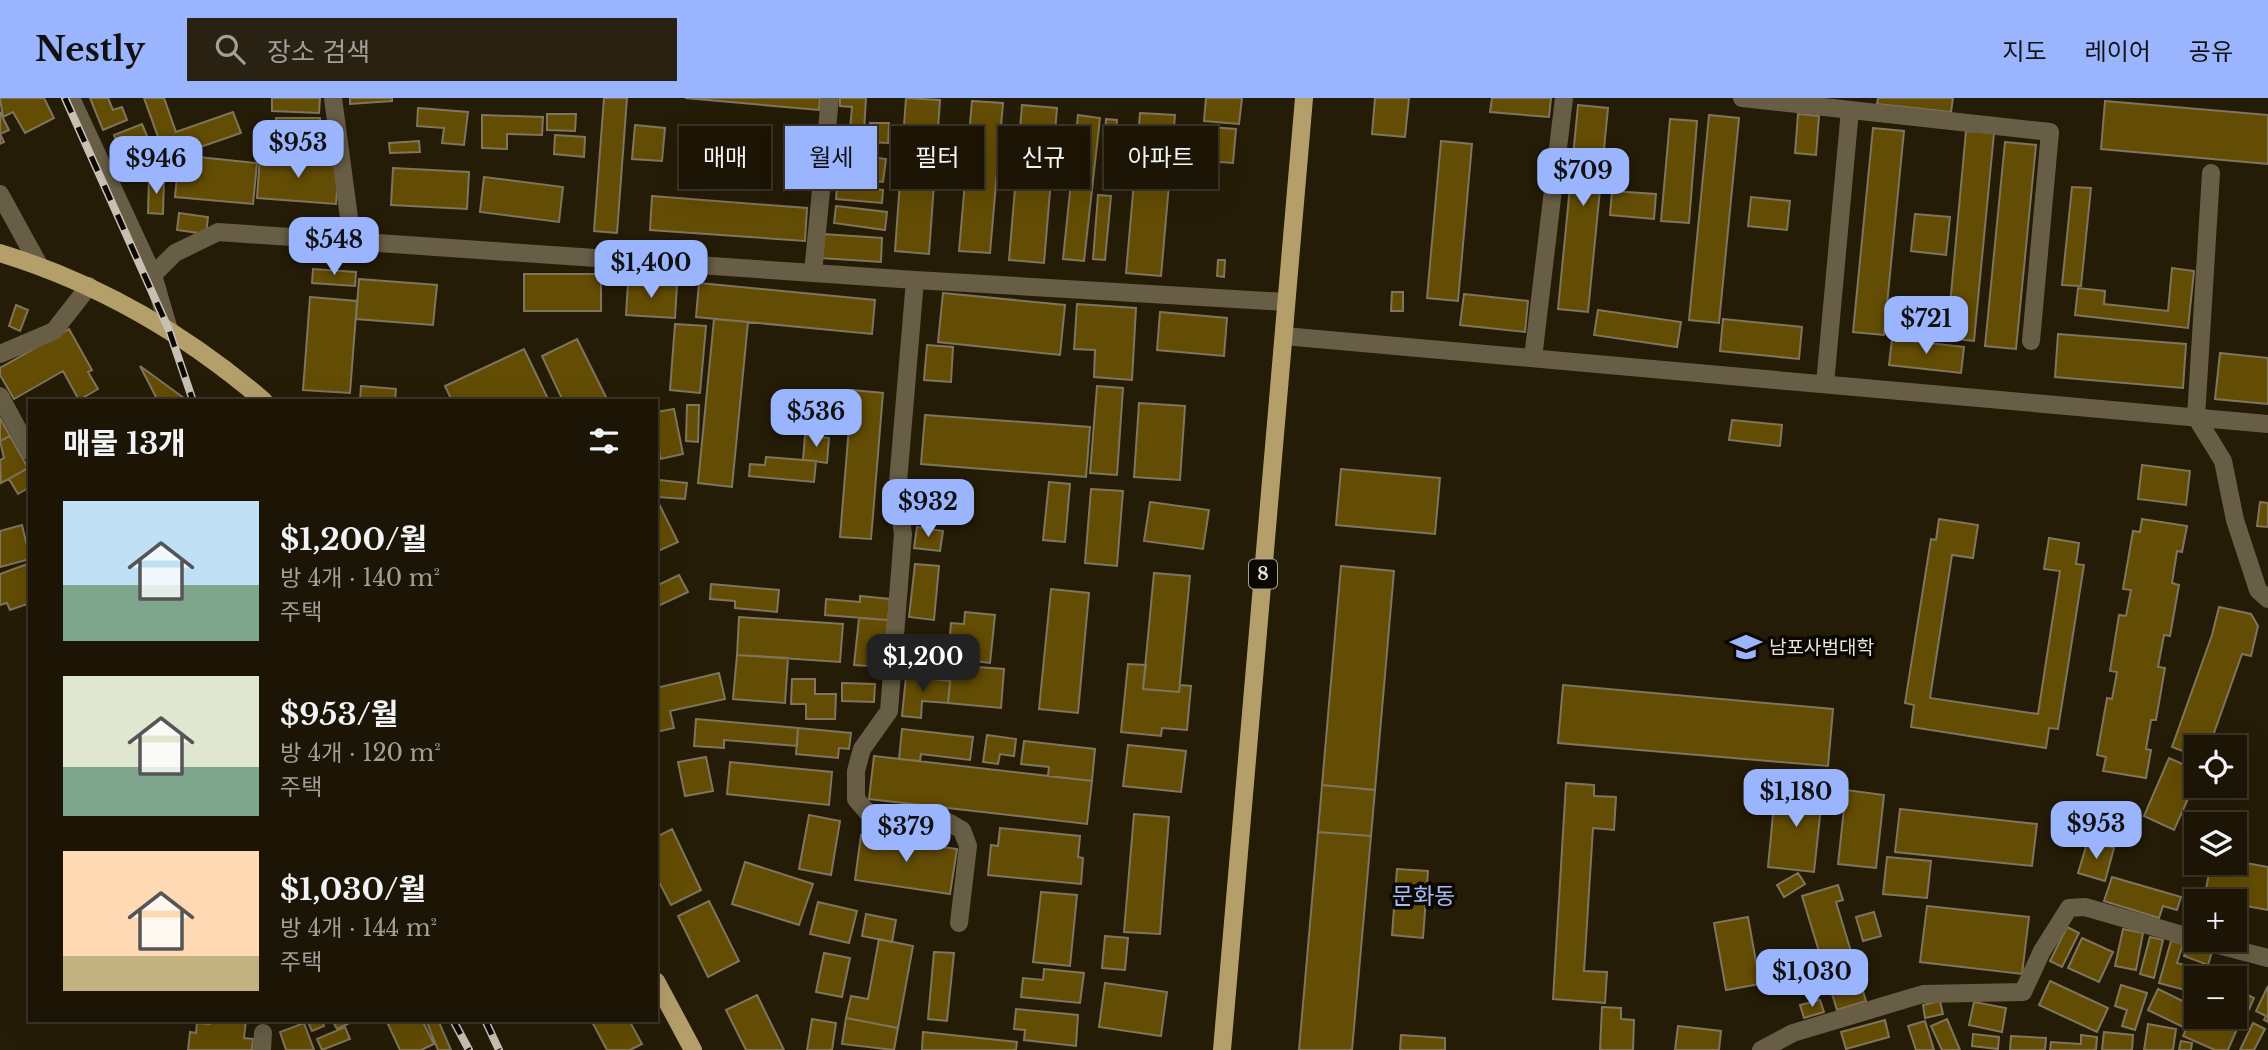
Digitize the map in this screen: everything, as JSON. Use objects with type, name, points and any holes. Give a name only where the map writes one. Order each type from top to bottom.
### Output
[{"type":"main road","name":"8","points":[[1222,1050],[1304,98]]},
{"type":"main road","points":[[0,253],[39,265],[89,286],[169,330],[261,399]]},
{"type":"main road","points":[[658,985],[693,1050]]},
{"type":"street","points":[[71,98],[153,275],[169,330]]},
{"type":"street","points":[[333,98],[352,240]]},
{"type":"street","points":[[813,273],[830,98]]},
{"type":"street","points":[[1533,358],[1564,98]]},
{"type":"street","points":[[1742,98],[2050,132],[2031,341]]},
{"type":"street","points":[[1825,384],[1850,110]]},
{"type":"street","points":[[2211,173],[2196,417],[2223,461],[2235,520],[2258,590],[2268,599]]},
{"type":"street","points":[[0,194],[39,265]]},
{"type":"street","points":[[153,275],[175,253],[218,232],[915,280],[1286,302]]},
{"type":"street","points":[[915,280],[897,494],[902,534],[889,711],[862,749],[856,771],[856,799],[869,814],[948,822],[962,830],[968,846],[959,923]]},
{"type":"street","points":[[0,354],[54,331],[89,286]]},
{"type":"street","points":[[1284,336],[2268,424]]},
{"type":"street","points":[[0,396],[28,448]]},
{"type":"street","points":[[1761,1050],[1793,1033],[1923,994],[2023,992],[2042,951],[2069,908],[2085,906],[2184,935]]},
{"type":"street","points":[[2246,952],[2268,958]]},
{"type":"building","points":[[0,98],[44,98],[54,118],[25,133],[13,112],[3,117]]},
{"type":"building","points":[[90,98],[108,98],[113,110],[122,107],[127,120],[103,130]]},
{"type":"building","points":[[144,98],[164,98],[176,132],[233,112],[241,133],[166,159]]},
{"type":"building","points":[[272,98],[320,98],[319,113],[272,111]]},
{"type":"building","points":[[350,98],[392,98],[392,101],[350,104]]},
{"type":"building","points":[[604,98],[627,98],[617,233],[594,231]]},
{"type":"building","points":[[685,98],[820,98],[819,110]]},
{"type":"building","points":[[840,98],[866,98],[864,126],[850,126],[852,107],[840,106]]},
{"type":"building","points":[[906,98],[940,100],[938,126],[904,126]]},
{"type":"building","points":[[1206,98],[1242,98],[1239,124],[1204,121]]},
{"type":"building","points":[[1375,98],[1409,98],[1405,137],[1372,134]]},
{"type":"building","points":[[1492,98],[1551,98],[1549,117],[1490,112]]},
{"type":"building","points":[[1878,98],[1953,98],[1951,112],[1877,104]]},
{"type":"building","points":[[972,101],[1003,103],[1001,126],[998,126],[998,161],[990,253],[959,251],[964,189],[984,189],[984,126],[970,126]]},
{"type":"building","points":[[2105,101],[2268,115],[2268,164],[2101,149]]},
{"type":"building","points":[[1022,105],[1057,108],[1055,126],[1020,126]]},
{"type":"building","points":[[1578,105],[1608,108],[1588,312],[1558,309]]},
{"type":"building","points":[[418,108],[468,112],[464,145],[442,143],[444,128],[417,126]]},
{"type":"building","points":[[0,112],[9,130],[0,134]]},
{"type":"building","points":[[1140,113],[1175,115],[1174,126],[1139,126]]},
{"type":"building","points":[[547,114],[576,114],[575,131],[547,130]]},
{"type":"building","points":[[1798,114],[1819,116],[1816,155],[1795,153]]},
{"type":"building","points":[[482,115],[543,117],[542,135],[507,134],[507,149],[482,148]]},
{"type":"building","points":[[1078,115],[1100,118],[1084,261],[1063,259],[1070,189],[1090,189],[1090,126],[1077,126]]},
{"type":"building","points":[[1709,115],[1739,118],[1719,323],[1689,320]]},
{"type":"building","points":[[276,118],[320,118],[320,135],[276,134]]},
{"type":"building","points":[[1106,119],[1117,120],[1116,126],[1106,126]]},
{"type":"building","points":[[1670,119],[1697,121],[1689,223],[1661,221]]},
{"type":"building","points":[[870,123],[889,123],[888,143],[877,142],[877,126],[870,126]]},
{"type":"building","points":[[142,124],[157,160],[129,171],[114,135]]},
{"type":"building","points":[[635,125],[665,128],[662,161],[632,159]]},
{"type":"building","points":[[1218,128],[1236,129],[1233,163],[1218,162]]},
{"type":"building","points":[[1873,128],[1904,131],[1884,335],[1853,332]]},
{"type":"building","points":[[1966,131],[1994,133],[1974,341],[1947,338]]},
{"type":"building","points":[[555,135],[585,137],[584,157],[554,154]]},
{"type":"building","points":[[419,141],[420,152],[390,153],[389,143]]},
{"type":"building","points":[[1441,141],[1472,144],[1458,301],[1427,298]]},
{"type":"building","points":[[2005,142],[2036,145],[2016,349],[1985,346]]},
{"type":"building","points":[[179,155],[257,163],[253,204],[175,197]]},
{"type":"building","points":[[260,156],[339,163],[336,204],[257,198]]},
{"type":"building","points":[[877,158],[886,159],[883,182],[877,181]]},
{"type":"building","points":[[393,168],[469,172],[467,209],[391,205]]},
{"type":"building","points":[[484,177],[563,187],[559,222],[480,212]]},
{"type":"building","points":[[149,178],[164,178],[163,214],[148,213]]},
{"type":"building","points":[[2072,187],[2091,188],[2081,286],[2062,285]]},
{"type":"building","points":[[837,189],[883,190],[882,203],[836,199]]},
{"type":"building","points":[[899,189],[934,189],[929,254],[895,251]]},
{"type":"building","points":[[1015,189],[1050,189],[1044,263],[1009,260]]},
{"type":"building","points":[[1133,189],[1169,189],[1161,276],[1126,273]]},
{"type":"building","points":[[1612,191],[1656,194],[1654,219],[1610,215]]},
{"type":"building","points":[[1098,195],[1111,196],[1105,260],[1093,259]]},
{"type":"building","points":[[652,196],[807,208],[805,241],[650,230]]},
{"type":"building","points":[[1751,197],[1790,201],[1787,230],[1748,226]]},
{"type":"building","points":[[836,206],[887,212],[885,230],[834,223]]},
{"type":"building","points":[[179,213],[208,217],[206,234],[177,230]]},
{"type":"building","points":[[1915,214],[1950,217],[1946,255],[1911,251]]},
{"type":"building","points":[[823,234],[882,238],[881,262],[821,258]]},
{"type":"building","points":[[1218,260],[1225,260],[1224,277],[1217,276]]},
{"type":"building","points":[[2172,268],[2194,271],[2188,328],[2075,315],[2078,288],[2105,291],[2104,304],[2168,311]]},
{"type":"building","points":[[313,269],[356,272],[355,286],[312,283]]},
{"type":"building","points":[[524,274],[601,274],[601,311],[524,311]]},
{"type":"building","points":[[359,279],[437,285],[433,325],[356,319]]},
{"type":"building","points":[[628,282],[677,285],[675,318],[626,315]]},
{"type":"building","points":[[699,283],[875,300],[872,334],[696,317]]},
{"type":"building","points":[[1392,292],[1403,292],[1403,311],[1391,311]]},
{"type":"building","points":[[943,293],[1065,305],[1060,355],[938,342]]},
{"type":"building","points":[[1464,294],[1528,301],[1525,332],[1460,325]]},
{"type":"building","points":[[310,297],[357,301],[350,393],[303,390]]},
{"type":"building","points":[[1077,304],[1136,308],[1132,380],[1094,377],[1095,350],[1074,349]]},
{"type":"building","points":[[16,305],[28,310],[20,331],[9,326]]},
{"type":"building","points":[[1598,310],[1681,322],[1677,347],[1594,335]]},
{"type":"building","points":[[1160,312],[1227,318],[1224,356],[1157,350]]},
{"type":"building","points":[[714,319],[748,322],[732,487],[698,483]]},
{"type":"building","points":[[1723,319],[1802,327],[1799,359],[1720,351]]},
{"type":"building","points":[[675,324],[706,326],[700,393],[670,390]]},
{"type":"building","points":[[69,329],[92,370],[88,372],[98,389],[78,399],[63,371],[14,399],[0,375],[0,368]]},
{"type":"building","points":[[2058,334],[2186,344],[2183,388],[2055,377]]},
{"type":"building","points":[[577,339],[607,399],[562,399],[542,356]]},
{"type":"building","points":[[1892,339],[1964,347],[1961,373],[1889,365]]},
{"type":"building","points":[[927,345],[953,347],[951,382],[924,380]]},
{"type":"building","points":[[524,349],[548,399],[451,399],[445,386]]},
{"type":"building","points":[[2220,353],[2268,358],[2268,404],[2215,399]]},
{"type":"building","points":[[140,366],[184,399],[157,399]]},
{"type":"building","points":[[361,386],[396,389],[395,399],[360,399]]},
{"type":"building","points":[[1097,386],[1123,388],[1117,475],[1090,473]]},
{"type":"building","points":[[852,390],[883,393],[871,539],[840,537]]},
{"type":"building","points":[[1139,403],[1185,406],[1180,480],[1134,477]]},
{"type":"building","points":[[687,405],[699,405],[698,442],[686,441]]},
{"type":"building","points":[[674,409],[683,454],[660,459],[658,412]]},
{"type":"building","points":[[925,415],[1090,427],[1086,477],[921,464]]},
{"type":"building","points":[[0,418],[10,436],[0,441]]},
{"type":"building","points":[[1732,420],[1782,425],[1780,446],[1729,440]]},
{"type":"building","points":[[805,435],[829,438],[827,463],[803,460]]},
{"type":"building","points":[[10,436],[28,468],[1,483],[0,460],[4,458],[0,441]]},
{"type":"building","points":[[766,457],[816,461],[814,482],[749,476],[750,464],[765,465]]},
{"type":"building","points":[[2142,465],[2190,471],[2186,505],[2138,499]]},
{"type":"building","points":[[28,468],[28,488],[18,494],[9,479]]},
{"type":"building","points":[[1341,469],[1440,478],[1435,534],[1336,525]]},
{"type":"building","points":[[659,480],[687,483],[685,499],[658,497]]},
{"type":"building","points":[[1049,482],[1070,484],[1065,542],[1043,540]]},
{"type":"building","points":[[1091,489],[1123,491],[1117,566],[1085,563]]},
{"type":"building","points":[[658,502],[678,542],[658,551]]},
{"type":"building","points":[[1150,502],[1209,510],[1203,549],[1144,541]]},
{"type":"building","points":[[2260,502],[2268,503],[2268,527],[2257,526]]},
{"type":"building","points":[[1939,519],[1978,525],[1973,558],[1952,555],[1930,698],[2038,714],[2060,571],[2044,569],[2049,538],[2079,543],[2076,564],[2084,565],[2058,729],[2049,728],[2046,748],[1911,727],[1914,705],[1905,703],[1931,539],[1936,540]]},
{"type":"building","points":[[2142,519],[2187,526],[2182,552],[2177,551],[2172,583],[2179,585],[2170,636],[2164,635],[2158,667],[2165,668],[2156,720],[2151,720],[2146,749],[2151,750],[2146,778],[2103,771],[2106,757],[2097,755],[2107,698],[2112,699],[2117,672],[2110,671],[2119,615],[2126,616],[2131,590],[2123,589],[2133,531],[2140,532]]},
{"type":"building","points":[[22,525],[28,560],[0,567],[0,531]]},
{"type":"building","points":[[917,527],[943,531],[940,551],[914,548]]},
{"type":"building","points":[[28,564],[28,604],[10,610],[7,603],[0,605],[0,574]]},
{"type":"building","points":[[915,564],[939,566],[934,620],[909,617]]},
{"type":"building","points":[[1341,566],[1394,571],[1375,790],[1322,785]]},
{"type":"building","points":[[1154,573],[1190,576],[1179,692],[1143,689]]},
{"type":"building","points":[[679,575],[688,592],[658,606],[658,585]]},
{"type":"building","points":[[711,584],[779,590],[777,612],[735,608],[735,601],[710,599]]},
{"type":"building","points":[[1051,589],[1089,593],[1078,713],[1039,709]]},
{"type":"building","points":[[860,596],[890,599],[888,620],[825,615],[826,599],[860,602]]},
{"type":"building","points":[[2219,607],[2251,614],[2258,626],[2251,656],[2242,654],[2213,735],[2184,735],[2184,752],[2172,747],[2212,635]]},
{"type":"building","points":[[965,612],[995,615],[990,663],[948,658],[951,623],[964,624]]},
{"type":"building","points":[[739,617],[843,624],[840,662],[737,655]]},
{"type":"building","points":[[859,618],[888,620],[884,667],[854,665]]},
{"type":"building","points":[[737,655],[788,658],[785,703],[733,699]]},
{"type":"building","points":[[1128,664],[1146,665],[1143,689],[1179,692],[1180,685],[1191,686],[1187,730],[1162,728],[1161,736],[1121,732]]},
{"type":"building","points":[[952,665],[1004,669],[1001,708],[948,703]]},
{"type":"building","points":[[719,673],[725,699],[670,711],[674,728],[658,732],[658,688]]},
{"type":"building","points":[[906,676],[950,681],[948,703],[922,701],[921,718],[902,716]]},
{"type":"building","points":[[792,679],[815,679],[815,694],[836,694],[835,719],[806,719],[806,704],[791,704]]},
{"type":"building","points":[[842,683],[875,684],[874,702],[842,701]]},
{"type":"building","points":[[1563,685],[1833,709],[1828,766],[1558,743]]},
{"type":"building","points":[[696,719],[798,728],[797,746],[724,740],[724,748],[694,746]]},
{"type":"building","points":[[798,728],[851,733],[849,749],[839,748],[838,758],[796,754]]},
{"type":"building","points":[[902,729],[973,737],[970,760],[921,754],[920,761],[899,759]]},
{"type":"building","points":[[987,735],[1016,739],[1014,756],[1000,754],[998,764],[983,762]]},
{"type":"building","points":[[1024,741],[1095,749],[1092,781],[1048,776],[1049,767],[1021,764]]},
{"type":"building","points":[[1128,745],[1186,751],[1181,792],[1123,786]]},
{"type":"building","points":[[874,756],[1092,781],[1087,824],[869,799]]},
{"type":"building","points":[[706,757],[713,791],[685,796],[678,762]]},
{"type":"building","points":[[2169,758],[2184,765],[2184,798],[2188,798],[2174,830],[2144,816]]},
{"type":"building","points":[[730,762],[832,772],[829,805],[727,794]]},
{"type":"building","points":[[1566,783],[1594,785],[1594,796],[1616,797],[1614,830],[1593,828],[1584,971],[1607,972],[1605,1003],[1553,999]]},
{"type":"building","points":[[1322,785],[1375,790],[1371,836],[1318,832]]},
{"type":"building","points":[[1789,785],[1823,788],[1814,872],[1768,867],[1775,793],[1787,795]]},
{"type":"building","points":[[1846,790],[1884,795],[1876,868],[1838,864]]},
{"type":"building","points":[[1900,809],[2037,824],[2032,866],[1895,852]]},
{"type":"building","points":[[1134,814],[1169,817],[1160,934],[1124,932]]},
{"type":"building","points":[[809,815],[840,821],[831,875],[799,869]]},
{"type":"building","points":[[1000,828],[1080,836],[1078,857],[1083,858],[1081,884],[988,875],[991,845],[998,846]]},
{"type":"building","points":[[672,829],[701,890],[671,905],[658,880],[658,836]]},
{"type":"building","points":[[1318,832],[1371,836],[1352,1050],[1299,1050]]},
{"type":"building","points":[[861,835],[957,849],[950,894],[855,880]]},
{"type":"building","points":[[2088,840],[2114,848],[2105,881],[2078,873]]},
{"type":"building","points":[[1887,857],[1931,861],[1927,898],[1883,894]]},
{"type":"building","points":[[745,862],[813,884],[799,925],[732,904]]},
{"type":"building","points":[[2247,863],[2268,867],[2268,910],[2247,906],[2247,889],[2206,889],[2209,875],[2247,875]]},
{"type":"building","points":[[1397,869],[1428,871],[1423,938],[1392,935]]},
{"type":"building","points":[[1798,873],[1805,884],[1784,897],[1777,885]]},
{"type":"building","points":[[2112,877],[2181,897],[2177,910],[2163,906],[2159,918],[2104,901]]},
{"type":"building","points":[[1838,885],[1843,900],[1836,902],[1866,1001],[1837,1010],[1802,896]]},
{"type":"building","points":[[1041,892],[1077,895],[1070,966],[1033,962]]},
{"type":"building","points":[[709,901],[739,961],[708,977],[678,916]]},
{"type":"building","points":[[818,902],[857,911],[849,943],[810,934]]},
{"type":"building","points":[[1927,906],[2029,917],[2022,974],[1920,962]]},
{"type":"building","points":[[1874,912],[1881,936],[1863,941],[1856,917]]},
{"type":"building","points":[[866,914],[896,920],[892,942],[862,936]]},
{"type":"building","points":[[1748,917],[1760,984],[1726,990],[1714,923]]},
{"type":"building","points":[[2067,927],[2079,933],[2062,967],[2050,961]]},
{"type":"building","points":[[2123,929],[2143,933],[2136,970],[2115,966]]},
{"type":"building","points":[[1105,936],[1128,938],[1125,970],[1102,968]]},
{"type":"building","points":[[2150,937],[2163,940],[2154,978],[2140,974]]},
{"type":"building","points":[[2082,938],[2113,952],[2099,982],[2068,968]]},
{"type":"building","points":[[879,939],[913,946],[898,1028],[846,1018],[851,996],[868,999]]},
{"type":"building","points":[[2171,941],[2183,944],[2177,963],[2188,966],[2184,966],[2184,990],[2159,983]]},
{"type":"building","points":[[934,952],[954,953],[947,1021],[928,1019]]},
{"type":"building","points":[[2185,952],[2212,952],[2208,965],[2184,956]]},
{"type":"building","points":[[824,953],[850,958],[842,997],[816,992]]},
{"type":"building","points":[[1044,969],[1084,973],[1080,1003],[1021,997],[1023,978],[1043,980]]},
{"type":"building","points":[[2050,981],[2108,1008],[2097,1032],[2039,1005]]},
{"type":"building","points":[[1105,983],[1167,992],[1161,1036],[1099,1027]]},
{"type":"building","points":[[2121,985],[2147,993],[2135,1030],[2122,1026],[2127,1010],[2115,1006]]},
{"type":"building","points":[[2268,986],[2268,1022],[2264,1020],[2266,1016],[2256,1011]]},
{"type":"building","points":[[2158,989],[2184,1002],[2184,1025],[2183,1027],[2148,1010]]},
{"type":"building","points":[[757,995],[784,1050],[746,1050],[726,1010]]},
{"type":"building","points":[[2247,995],[2254,998],[2247,1014]]},
{"type":"building","points":[[1820,1000],[1824,1012],[1804,1018],[1800,1005]]},
{"type":"building","points":[[1940,1001],[1943,1014],[1925,1018],[1923,1005]]},
{"type":"building","points":[[1974,1002],[2006,1008],[2002,1032],[1969,1025]]},
{"type":"building","points":[[1602,1007],[1621,1008],[1621,1019],[1634,1020],[1633,1050],[1600,1050]]},
{"type":"building","points":[[1016,1009],[1078,1015],[1076,1046],[1024,1040],[1025,1030],[1014,1029]]},
{"type":"building","points":[[846,1018],[898,1028],[894,1050],[842,1044]]},
{"type":"building","points":[[812,1019],[836,1023],[832,1050],[807,1050]]},
{"type":"building","points":[[1947,1019],[1960,1050],[1942,1050],[1931,1026]]},
{"type":"building","points":[[1885,1020],[1889,1037],[1846,1049],[1841,1032]]},
{"type":"building","points":[[1925,1021],[1934,1050],[1916,1050],[1908,1026]]},
{"type":"building","points":[[246,1022],[244,1038],[253,1039],[252,1050],[188,1050],[190,1032],[196,1033],[197,1023]]},
{"type":"building","points":[[308,1022],[323,1022],[324,1026],[312,1031]]},
{"type":"building","points":[[333,1022],[352,1022],[337,1029]]},
{"type":"building","points":[[387,1022],[423,1022],[434,1044],[421,1050],[400,1050]]},
{"type":"building","points":[[427,1022],[439,1022],[451,1050],[438,1050]]},
{"type":"building","points":[[592,1022],[630,1022],[642,1044],[630,1050],[607,1050]]},
{"type":"building","points":[[304,1023],[314,1050],[286,1050],[280,1032]]},
{"type":"building","points":[[2253,1023],[2265,1029],[2254,1050],[2240,1050]]},
{"type":"building","points":[[2148,1024],[2176,1029],[2173,1050],[2144,1050]]},
{"type":"building","points":[[1678,1026],[1721,1031],[1719,1050],[1675,1050]]},
{"type":"building","points":[[345,1027],[350,1039],[322,1050],[317,1039]]},
{"type":"building","points":[[2186,1029],[2237,1029],[2228,1050],[2215,1050],[2183,1036]]},
{"type":"building","points":[[923,1032],[1017,1042],[1016,1050],[922,1050]]},
{"type":"building","points":[[2104,1032],[2133,1035],[2132,1050],[2102,1050]]},
{"type":"building","points":[[1973,1034],[1999,1037],[1998,1049],[1972,1046]]},
{"type":"building","points":[[1401,1035],[1445,1038],[1445,1050],[1400,1050]]},
{"type":"building","points":[[2081,1035],[2097,1037],[2096,1050],[2050,1050],[2051,1042],[2081,1044]]},
{"type":"building","points":[[2011,1036],[2046,1038],[2045,1050],[2010,1050]]},
{"type":"building","points":[[2181,1041],[2192,1043],[2191,1050],[2179,1050]]},
{"type":"railway","points":[[65,98],[169,330],[192,399]]},
{"type":"railway","points":[[454,1022],[469,1050]]},
{"type":"railway","points":[[486,1022],[499,1050]]},
{"type":"place","name":"남포사범대학","points":[[1746,647]]},
{"type":"district","name":"문화동","points":[[1424,896]]}]
